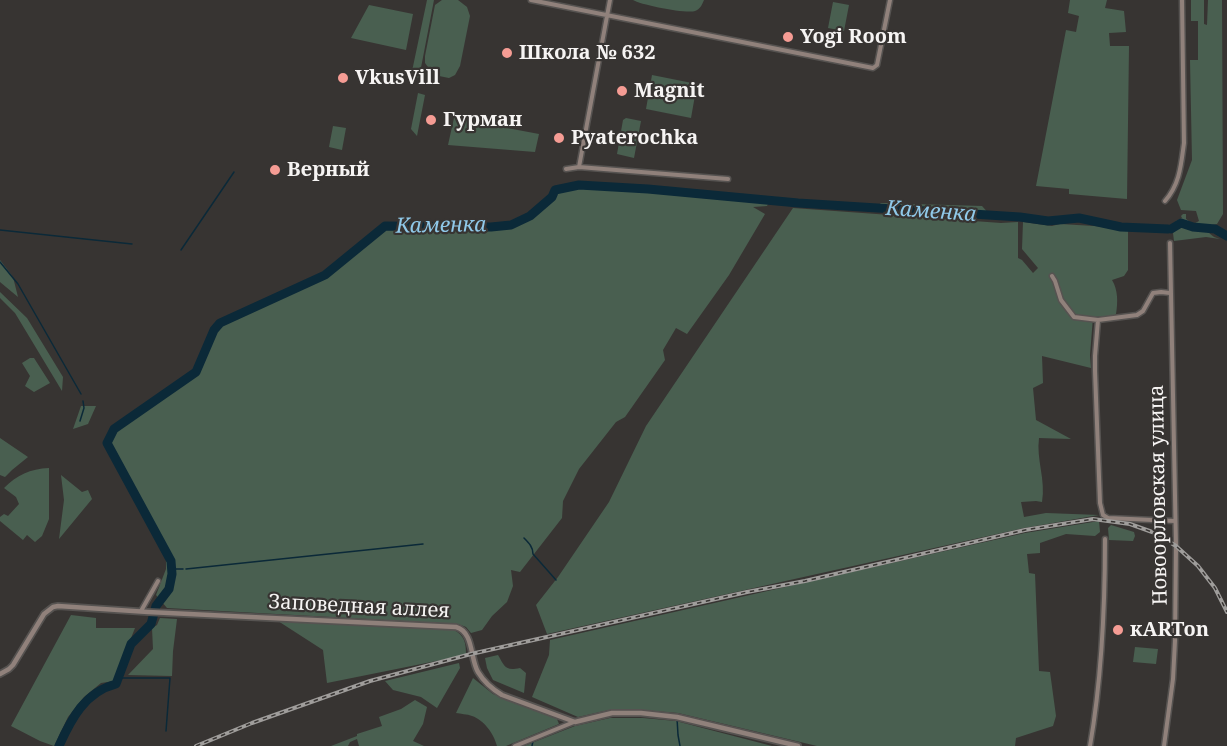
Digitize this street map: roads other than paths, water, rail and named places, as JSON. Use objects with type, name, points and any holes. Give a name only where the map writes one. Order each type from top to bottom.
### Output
[{"type":"street","points":[[531,0],[873,68],[877,64],[890,0]]},
{"type":"street","points":[[579,167],[610,0]]},
{"type":"street","points":[[1165,201],[1174,188],[1184,144],[1182,0]]},
{"type":"street","points":[[566,169],[579,167],[728,179]]},
{"type":"street","name":"Новоорловская улица","points":[[1164,746],[1173,679],[1175,641],[1176,546],[1170,243]]},
{"type":"street","points":[[1052,276],[1061,300],[1074,317],[1098,320],[1137,315],[1143,311],[1153,293],[1170,293]]},
{"type":"street","points":[[1098,320],[1095,371],[1100,503],[1103,515],[1108,518],[1175,521]]},
{"type":"street","points":[[1090,746],[1101,669],[1105,538]]},
{"type":"street","points":[[0,674],[13,665],[48,610],[58,606],[141,611],[158,581]]},
{"type":"street","name":"Заповедная аллея","points":[[141,611],[460,628],[468,637],[477,671],[495,691],[575,722]]},
{"type":"street","points":[[515,746],[575,722],[612,713],[677,717],[798,746]]},
{"type":"waterway","points":[[181,250],[234,172]]},
{"type":"waterway","name":"Каменка","points":[[59,746],[80,708],[96,693],[116,684],[131,644],[151,624],[156,606],[169,589],[172,574],[171,561],[107,443],[114,429],[196,372],[214,330],[220,323],[325,275],[385,226],[491,227],[511,225],[530,216],[552,197],[555,190],[579,185],[798,203],[1020,217],[1048,221],[1079,218],[1121,227],[1168,229]]},
{"type":"waterway","name":"Каменка","points":[[1171,229],[1181,223],[1193,227],[1215,229],[1227,236]]},
{"type":"waterway","points":[[0,230],[132,244]]},
{"type":"waterway","points":[[0,262],[18,284],[81,394]]},
{"type":"waterway","points":[[80,421],[84,408],[83,401]]},
{"type":"waterway","points":[[524,538],[529,543],[533,554],[556,580]]},
{"type":"waterway","points":[[186,569],[423,544]]},
{"type":"waterway","points":[[172,569],[183,569]]},
{"type":"waterway","points":[[119,678],[170,678],[166,731]]},
{"type":"waterway","points":[[677,718],[680,746]]},
{"type":"waterway","points":[[532,746],[533,741]]},
{"type":"railway","points":[[196,746],[252,723],[370,681],[471,654],[1025,530],[1093,519],[1130,524],[1155,533],[1176,546],[1198,566],[1215,588],[1227,612]]},
{"type":"place","name":"Yogi Room","points":[[788,37]]},
{"type":"place","name":"Школа № 632","points":[[507,53]]},
{"type":"place","name":"VkusVill","points":[[343,78]]},
{"type":"place","name":"Magnit","points":[[622,91]]},
{"type":"place","name":"Гурман","points":[[431,120]]},
{"type":"place","name":"Pyaterochka","points":[[559,138]]},
{"type":"place","name":"Верный","points":[[275,170]]},
{"type":"place","name":"кARTon","points":[[1118,630]]}]
